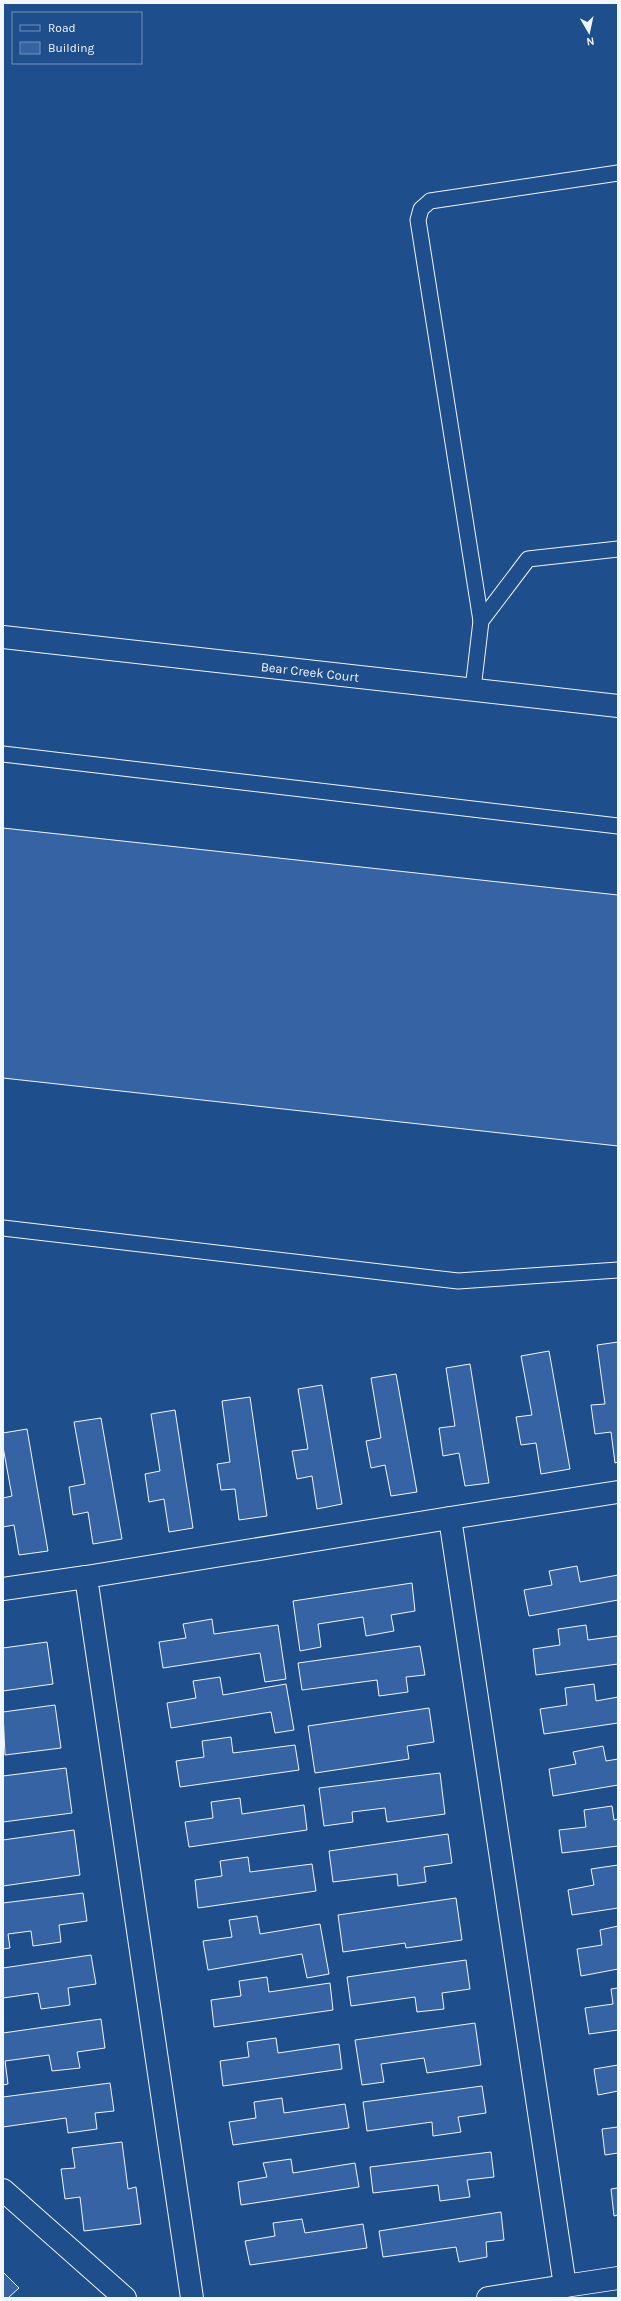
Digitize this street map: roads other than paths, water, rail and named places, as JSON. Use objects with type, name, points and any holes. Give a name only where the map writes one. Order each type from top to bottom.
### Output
[{"type":"street","name":"Bear Creek Court","points":[[3,637],[618,706]]},
{"type":"street","points":[[3,1589],[618,1492]]},
{"type":"street","points":[[450,1518],[565,2286]]},
{"type":"street","points":[[86,1577],[192,2298]]},
{"type":"street","points":[[3,2190],[125,2298]]},
{"type":"street","points":[[488,2298],[618,2278]]},
{"type":"lane","points":[[473,690],[481,621],[418,220],[421,209],[430,201],[618,173]]},
{"type":"lane","points":[[481,621],[528,559],[618,549]]},
{"type":"lane","points":[[3,754],[618,826]]},
{"type":"lane","points":[[3,1228],[458,1281],[618,1270]]}]
